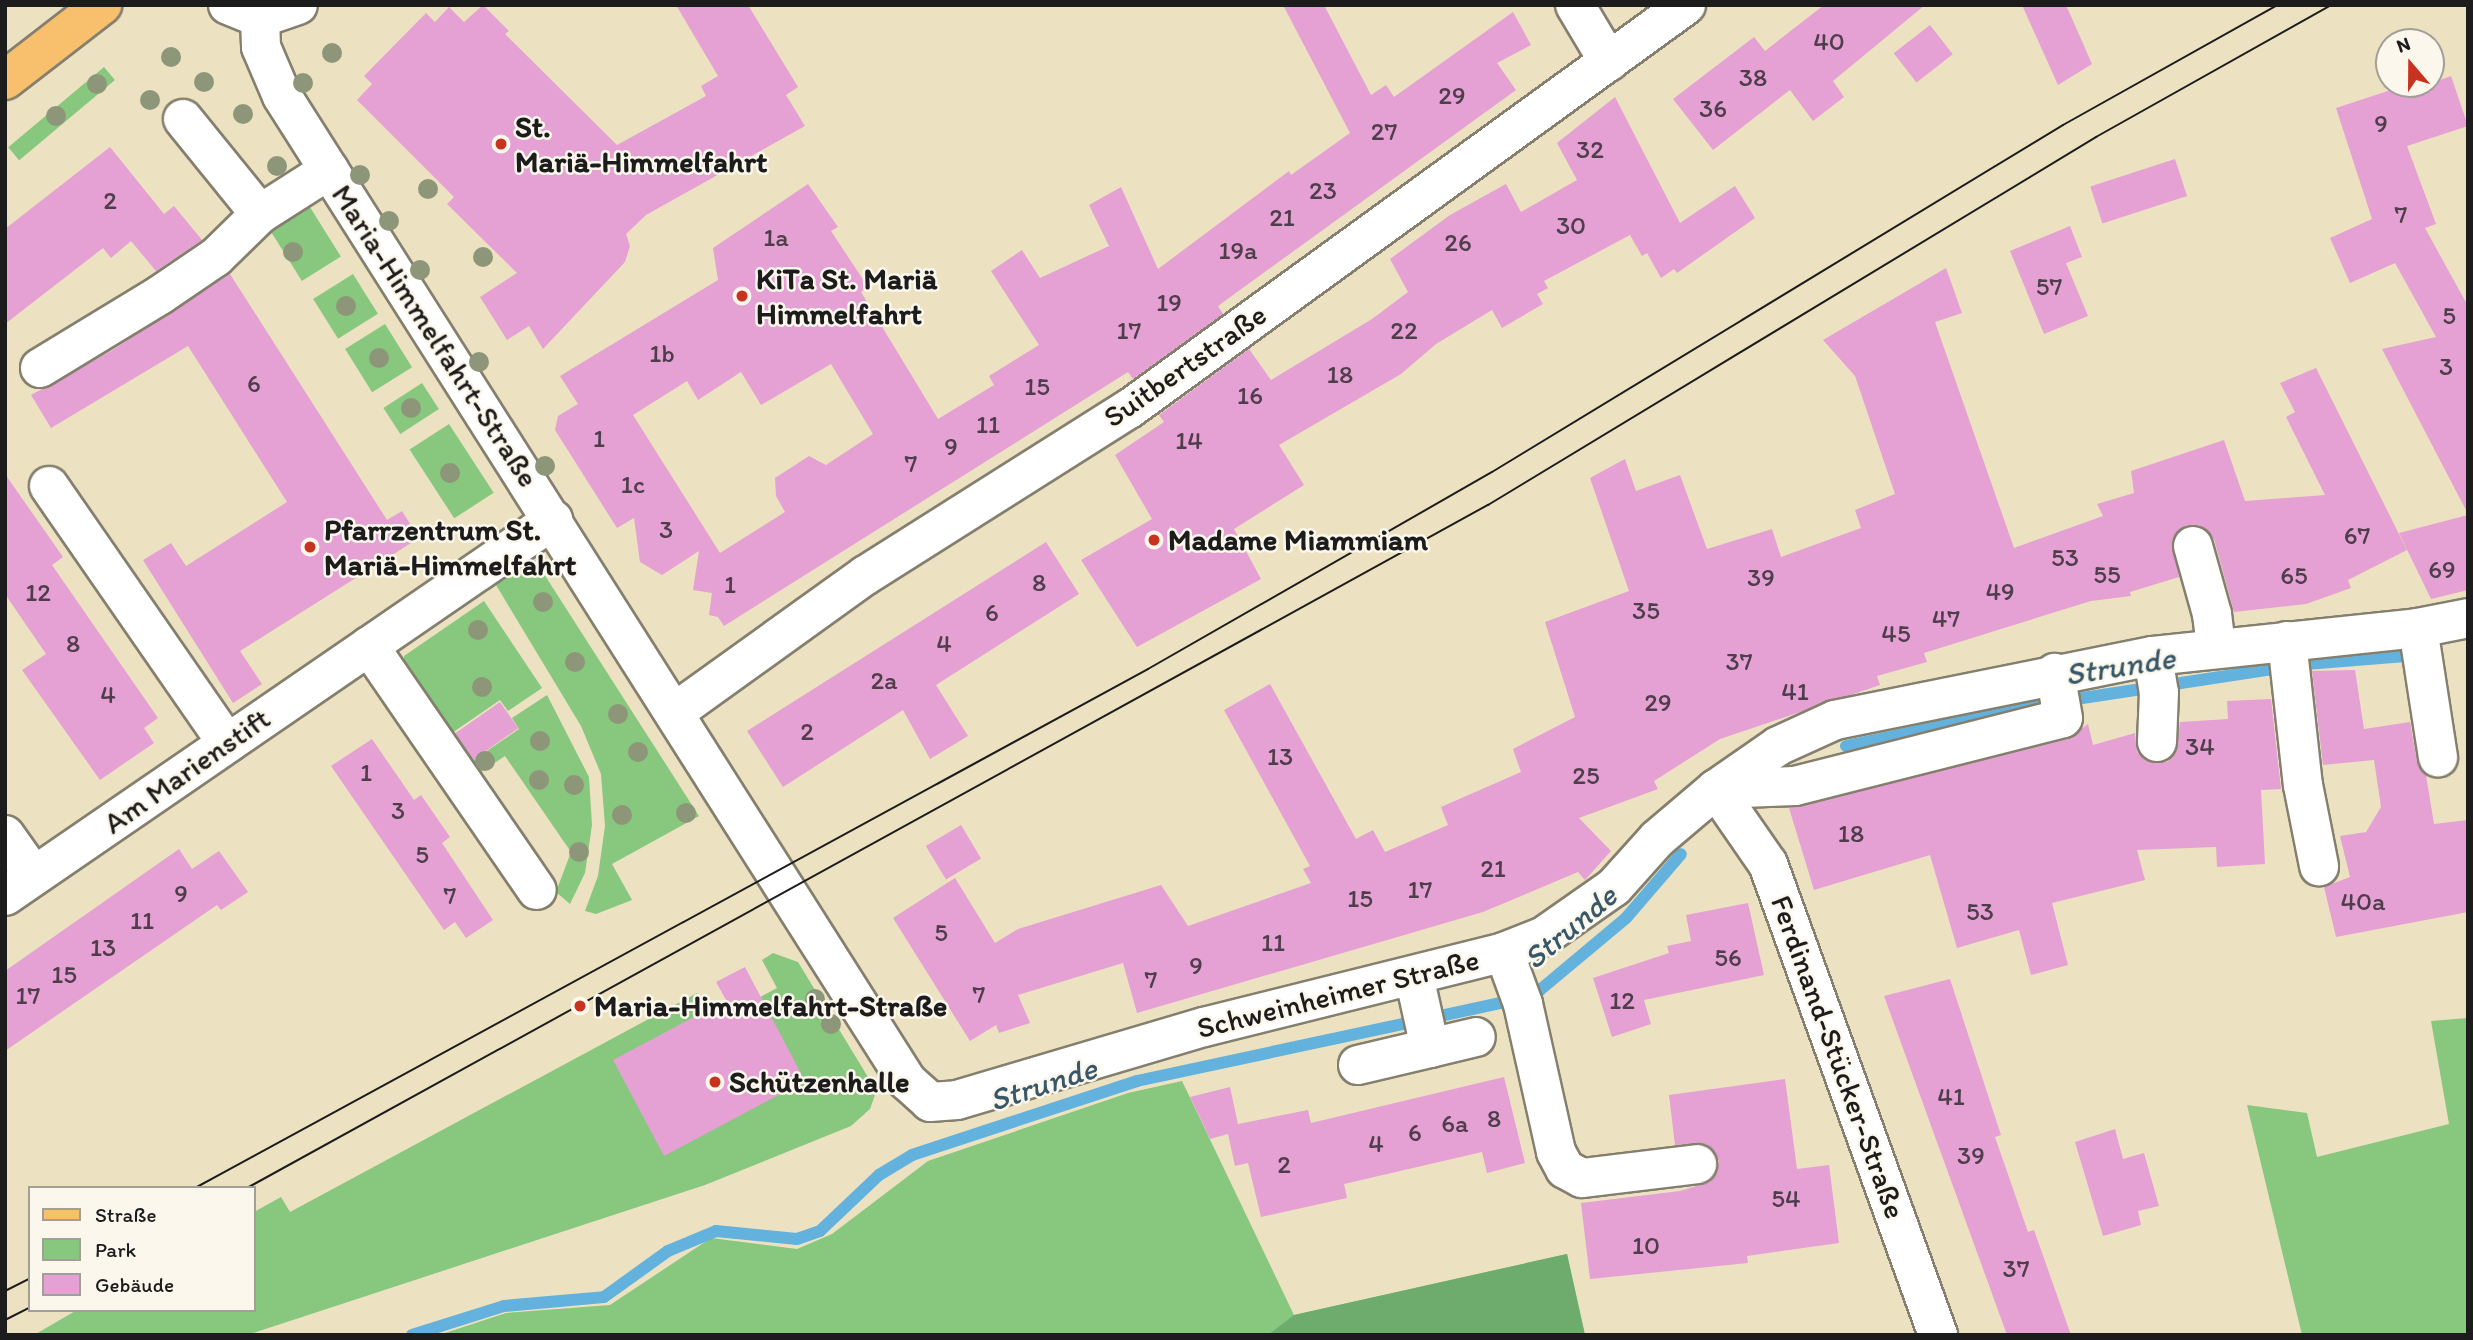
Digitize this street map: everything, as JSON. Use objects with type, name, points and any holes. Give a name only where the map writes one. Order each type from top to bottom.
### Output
[{"type":"main road","points":[[5,80],[102,5]]},
{"type":"street","points":[[244,11],[298,5]]},
{"type":"street","points":[[1575,5],[1609,62]]},
{"type":"street","name":"Suitbertstraße","points":[[675,712],[866,575],[1129,409],[1686,5]]},
{"type":"street","name":"Maria-Himmelfahrt-Straße","points":[[244,11],[270,72],[330,170],[907,1081],[930,1102]]},
{"type":"street","points":[[183,119],[260,214]]},
{"type":"street","points":[[40,368],[216,257],[260,214],[330,170]]},
{"type":"street","points":[[49,486],[227,743]]},
{"type":"street","name":"Am Marienstift","points":[[19,886],[553,520]]},
{"type":"street","points":[[2193,546],[2216,648]]},
{"type":"street","name":"Schweinheimer Straße","points":[[930,1102],[957,1100],[1204,1027],[1422,1014],[1515,981],[1583,913],[1614,887],[1657,839],[1716,789],[1779,746],[1835,720],[2059,691],[2156,674],[2216,648],[2289,659],[2468,618]]},
{"type":"street","points":[[2418,628],[2438,757]]},
{"type":"street","points":[[369,646],[537,890]]},
{"type":"street","points":[[2289,659],[2303,785],[2319,866]]},
{"type":"street","points":[[2156,674],[2157,742]]},
{"type":"street","points":[[1716,789],[1795,786],[2063,718],[2059,691]]},
{"type":"street","name":"Ferdinand-Stücker-Straße","points":[[1716,789],[1768,864],[1938,1335]]},
{"type":"street","points":[[5,835],[19,886]]},
{"type":"street","points":[[1515,981],[1556,1152],[1565,1169],[1581,1178],[1697,1164]]},
{"type":"street","points":[[1358,1065],[1422,1014],[1476,1037]]},
{"type":"green space","points":[[104,67],[115,80],[19,160],[8,147]]},
{"type":"green space","points":[[308,204],[341,257],[302,281],[269,228]]},
{"type":"green space","points":[[353,274],[378,314],[338,339],[313,299]]},
{"type":"green space","points":[[385,324],[412,367],[372,392],[345,349]]},
{"type":"green space","points":[[422,383],[439,409],[400,434],[383,408]]},
{"type":"green space","points":[[449,424],[494,493],[454,518],[410,450]]},
{"type":"green space","points":[[535,560],[699,816],[612,864],[632,900],[596,914],[585,911],[598,876],[605,826],[601,774],[581,726],[496,585]]},
{"type":"green space","points":[[484,601],[542,688],[508,711],[500,700],[452,733],[472,761],[519,729],[512,718],[547,695],[589,777],[592,825],[585,873],[570,904],[556,892],[571,852],[505,756],[475,776],[404,673],[404,656]]},
{"type":"green space","points":[[773,953],[798,962],[871,1082],[875,1095],[870,1109],[851,1126],[705,1185],[247,1335],[34,1335],[74,1312],[256,1312],[256,1211],[281,1197],[290,1212],[697,993],[713,1022],[777,988],[762,960]]},
{"type":"green space","points":[[2468,1018],[2468,1335],[2302,1335],[2247,1105],[2307,1113],[2317,1157],[2449,1124],[2431,1021]]},
{"type":"green space","points":[[1182,1081],[1294,1315],[1567,1254],[1585,1335],[439,1335],[506,1313],[610,1305],[711,1238],[797,1249],[832,1234],[928,1161],[1128,1093]]},
{"type":"green space","points":[[1567,1254],[1585,1335],[1268,1335],[1294,1315]]},
{"type":"building","points":[[483,5],[509,31],[505,34],[617,145],[706,96],[701,86],[718,76],[676,5],[748,5],[798,87],[786,95],[805,126],[646,215],[626,234],[630,246],[625,262],[543,349],[529,326],[507,340],[480,297],[517,273],[447,204],[454,197],[357,100],[372,84],[364,76],[426,13],[435,22],[449,7],[464,22]]},
{"type":"building","points":[[1283,5],[1324,5],[1371,95],[1386,85],[1394,97],[1513,12],[1531,45],[1497,63],[1516,90],[1218,306],[1223,314],[1133,379],[1128,372],[724,626],[718,617],[709,615],[712,593],[693,590],[699,551],[662,575],[640,562],[634,518],[617,528],[555,430],[558,416],[578,404],[560,376],[718,280],[713,248],[808,184],[838,227],[831,231],[868,287],[861,292],[938,419],[994,385],[989,376],[1039,345],[991,271],[1022,250],[1040,278],[1109,246],[1089,205],[1121,187],[1158,269],[1289,171],[1291,175],[1350,133]],"holes":[[[831,364],[873,434],[826,465],[809,456],[775,478],[776,496],[785,512],[720,553],[633,415],[687,381],[698,400],[741,372],[761,405]]]},
{"type":"building","points":[[1824,5],[1925,5],[1833,81],[1844,97],[1813,121],[1790,90],[1713,150],[1673,99],[1754,37],[1765,51]]},
{"type":"building","points":[[2022,5],[2066,5],[2092,64],[2058,85]]},
{"type":"building","points":[[1930,25],[1953,54],[1917,82],[1894,53]]},
{"type":"building","points":[[2451,76],[2468,126],[2407,146],[2436,224],[2425,228],[2468,306],[2468,514],[2382,349],[2436,337],[2395,263],[2350,283],[2330,238],[2372,219],[2336,108],[2375,95],[2375,98],[2445,98],[2445,78]]},
{"type":"building","points":[[1615,97],[1680,223],[1735,186],[1755,218],[1677,273],[1674,269],[1661,278],[1647,253],[1642,256],[1630,235],[1544,281],[1548,288],[1537,294],[1543,304],[1502,328],[1492,310],[1436,344],[1401,374],[1279,445],[1304,485],[1234,529],[1261,579],[1137,647],[1081,560],[1152,519],[1115,455],[1164,422],[1159,415],[1249,349],[1271,380],[1372,319],[1408,292],[1390,259],[1450,215],[1506,184],[1521,212],[1577,180],[1557,143]]},
{"type":"building","points":[[110,147],[164,214],[174,206],[202,240],[156,271],[131,241],[111,258],[103,248],[5,324],[5,229]]},
{"type":"building","points":[[2175,159],[2187,196],[2102,224],[2090,187]]},
{"type":"building","points":[[2070,226],[2082,257],[2066,263],[2088,316],[2044,334],[2010,251]]},
{"type":"building","points":[[1946,268],[1962,313],[1935,322],[2014,548],[2103,516],[2097,504],[2134,493],[2131,471],[2224,440],[2245,501],[2325,495],[2286,417],[2295,412],[2280,383],[2316,368],[2407,550],[2348,580],[2351,588],[2306,604],[2234,612],[2214,539],[2199,525],[2186,525],[2172,541],[2179,577],[2130,592],[2131,596],[2091,601],[1924,653],[1927,662],[1877,676],[1880,685],[1720,739],[1654,781],[1658,789],[1579,818],[1611,851],[1585,880],[1578,872],[1483,912],[1137,1013],[1123,963],[1018,995],[1030,1023],[999,1033],[996,1025],[970,1041],[893,918],[955,878],[995,943],[1018,929],[1161,885],[1188,926],[1311,883],[1303,869],[1310,866],[1224,710],[1270,684],[1356,839],[1373,830],[1385,852],[1448,825],[1441,807],[1521,772],[1513,749],[1575,717],[1545,622],[1629,591],[1590,478],[1625,459],[1636,491],[1680,475],[1707,549],[1772,529],[1781,557],[1861,528],[1855,510],[1895,494],[1855,376],[1823,340]]},
{"type":"building","points":[[230,274],[387,520],[402,511],[419,538],[240,651],[262,684],[233,703],[143,560],[171,543],[186,566],[287,502],[188,346],[51,428],[31,395],[111,351]]},
{"type":"building","points":[[5,474],[63,557],[52,565],[158,718],[144,728],[154,743],[100,780],[22,670],[46,654],[5,594]]},
{"type":"building","points":[[2468,515],[2468,590],[2431,599],[2399,533]]},
{"type":"building","points":[[1046,542],[1079,594],[936,685],[968,736],[930,759],[903,710],[783,787],[747,731]]},
{"type":"building","points":[[2355,670],[2364,729],[2410,722],[2417,761],[2426,775],[2434,824],[2468,820],[2468,912],[2336,937],[2324,887],[2350,877],[2340,836],[2366,832],[2381,807],[2374,760],[2323,765],[2312,671]]},
{"type":"building","points":[[2271,699],[2281,789],[2261,790],[2265,864],[2217,867],[2216,847],[2137,850],[2145,880],[2052,903],[2068,965],[2031,975],[2019,930],[1957,948],[1930,855],[1814,890],[1789,808],[2068,739],[2088,724],[2093,745],[2135,733],[2137,752],[2145,760],[2167,762],[2176,753],[2180,722],[2228,719],[2227,701]]},
{"type":"building","points":[[500,702],[518,728],[473,760],[455,734]]},
{"type":"building","points":[[372,739],[414,800],[421,795],[450,837],[442,843],[493,920],[466,938],[455,922],[444,930],[331,766]]},
{"type":"building","points":[[961,825],[981,858],[946,880],[926,846]]},
{"type":"building","points":[[179,849],[192,869],[219,851],[248,892],[221,910],[217,905],[5,1051],[5,971]]},
{"type":"building","points":[[1748,903],[1764,975],[1644,1000],[1651,1024],[1612,1037],[1593,978],[1669,953],[1667,946],[1691,941],[1686,915]]},
{"type":"building","name":"Schützenhalle","points":[[745,967],[805,1081],[664,1156],[613,1060],[726,1000],[716,982]]},
{"type":"building","points":[[1950,979],[2001,1135],[1995,1137],[2028,1232],[2034,1230],[2071,1335],[2007,1335],[1884,996]]},
{"type":"building","points":[[1504,1077],[1525,1163],[1487,1173],[1482,1152],[1344,1184],[1347,1198],[1261,1217],[1248,1163],[1235,1166],[1228,1134],[1210,1139],[1190,1097],[1230,1087],[1238,1124],[1308,1110],[1311,1123]]},
{"type":"building","points":[[1785,1079],[1797,1169],[1829,1165],[1839,1243],[1747,1256],[1748,1263],[1590,1279],[1581,1203],[1680,1191],[1710,1182],[1717,1173],[1719,1161],[1706,1144],[1675,1145],[1669,1095]]},
{"type":"building","points":[[2115,1129],[2123,1159],[2144,1153],[2159,1206],[2138,1211],[2141,1225],[2103,1236],[2075,1142]]},
{"type":"waterway","name":"Strunde","points":[[2063,701],[2306,664],[2406,656]]},
{"type":"waterway","name":"Strunde","points":[[1846,746],[2042,705]]},
{"type":"waterway","name":"Strunde","points":[[412,1335],[504,1306],[604,1297],[668,1251],[716,1231],[797,1239],[820,1231],[879,1175],[912,1155],[1137,1081],[1500,1003],[1540,990],[1626,918],[1681,854]]},
{"type":"tram line","points":[[199,1186],[1148,669],[1492,472],[2063,125],[2278,5]]},
{"type":"tram line","points":[[251,1186],[1488,505],[2096,137],[2331,5]]},
{"type":"tram line","points":[[5,1291],[28,1279]]},
{"type":"tram line","points":[[5,1320],[28,1308]]},
{"type":"place","name":"St. Mariä-Himmelfahrt","points":[[501,144]]},
{"type":"place","name":"KiTa St. Mariä Himmelfahrt","points":[[742,296]]},
{"type":"place","name":"Madame Miammiam","points":[[1154,540]]},
{"type":"place","name":"Pfarrzentrum St. Mariä-Himmelfahrt","points":[[310,547]]},
{"type":"place","name":"Maria-Himmelfahrt-Straße","points":[[580,1006]]},
{"type":"place","name":"Schützenhalle","points":[[715,1082]]}]
